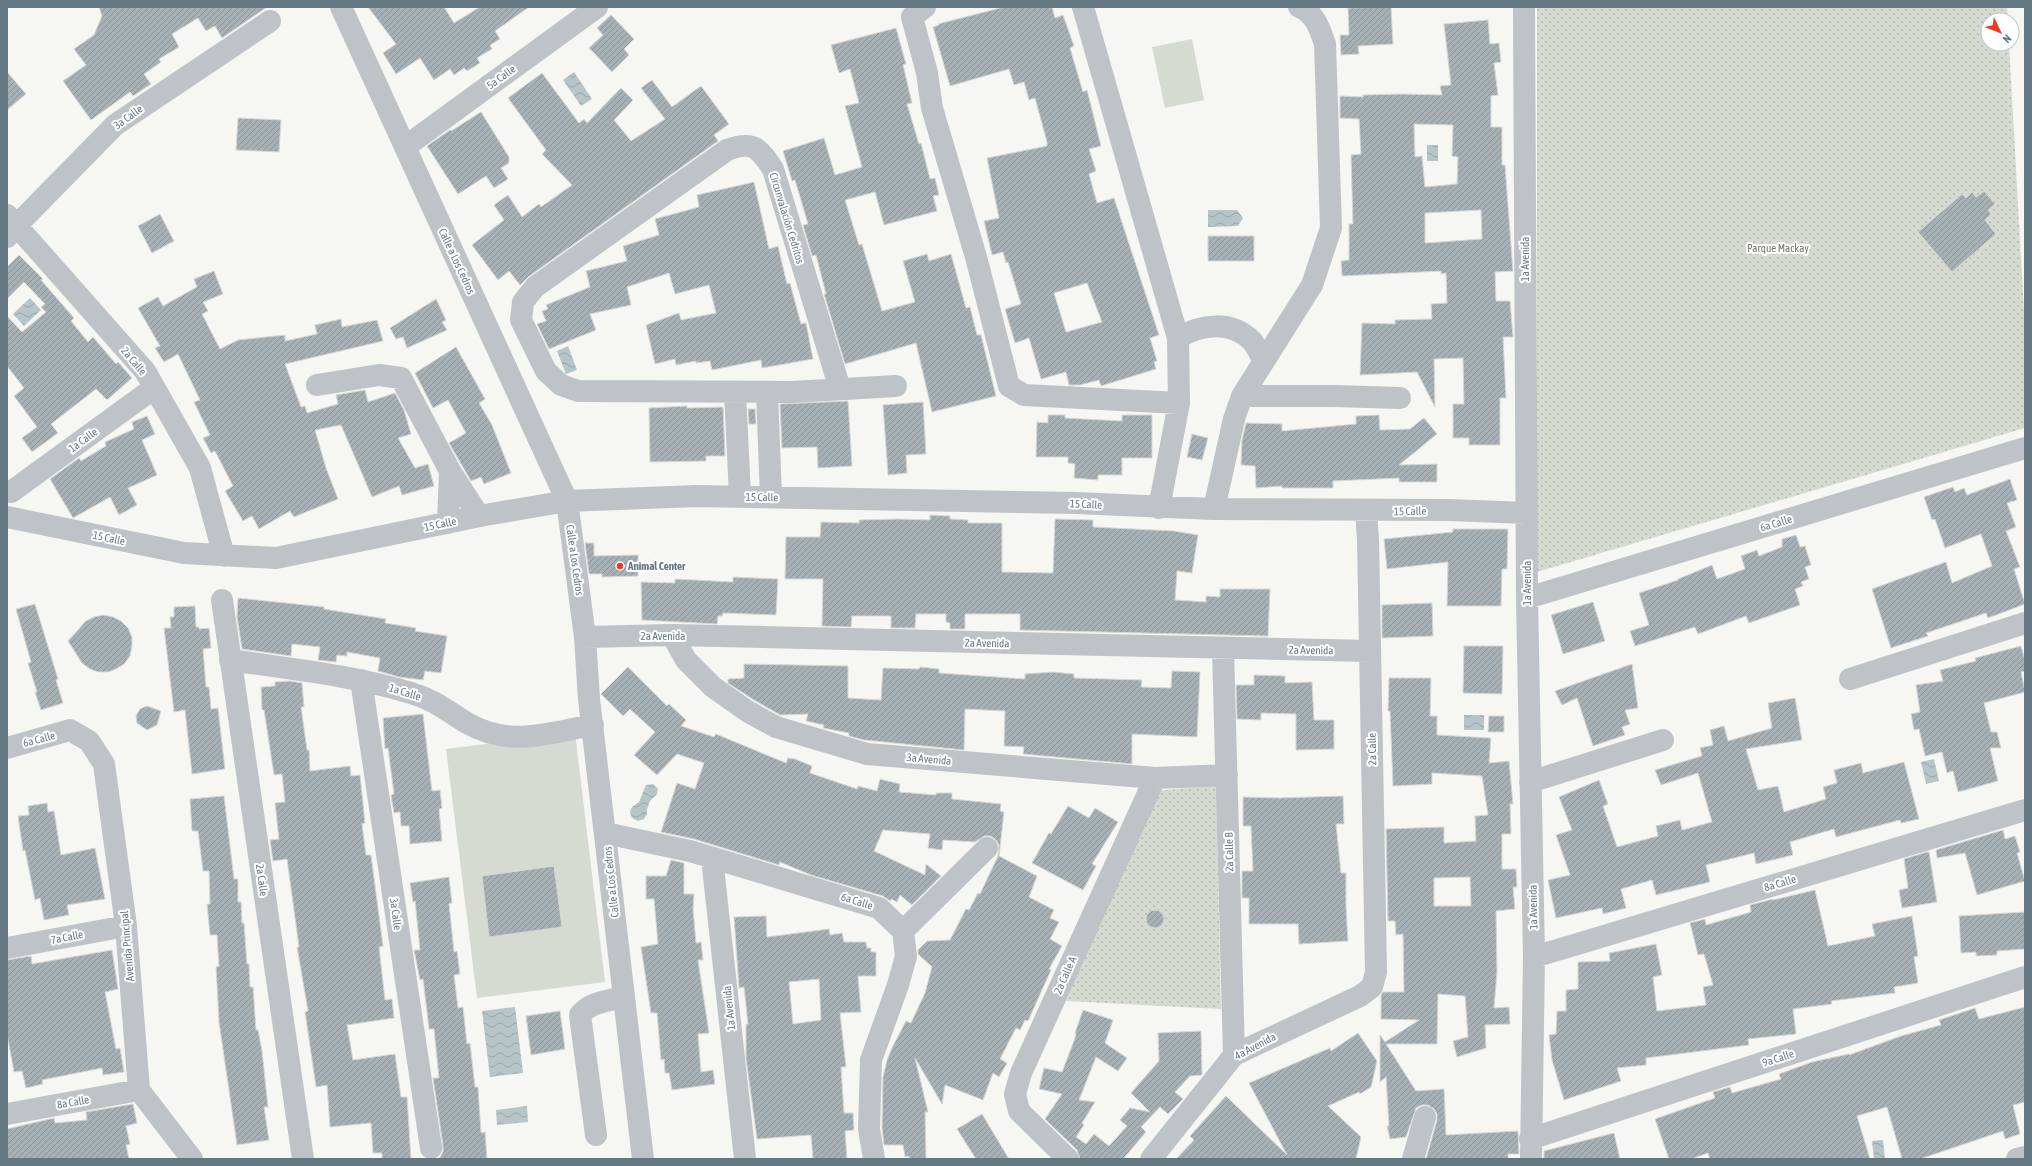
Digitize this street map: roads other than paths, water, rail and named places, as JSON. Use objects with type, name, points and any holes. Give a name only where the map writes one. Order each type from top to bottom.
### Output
[{"type":"street","name":"Calle a Los Cedros","points":[[341,7],[567,501],[594,636],[589,698],[583,727],[605,833],[643,1159]]},
{"type":"street","name":"5a Calle","points":[[405,147],[596,7]]},
{"type":"street","points":[[925,7],[912,17],[927,73],[932,108],[976,257],[1009,386],[1024,395],[1179,402]]},
{"type":"street","points":[[1083,7],[1178,338],[1179,402],[1159,508]]},
{"type":"street","points":[[1214,509],[1234,419],[1242,396],[1263,360],[1312,285],[1331,228],[1325,44],[1320,28],[1307,10],[1299,7]]},
{"type":"street","name":"1a Avenida","points":[[1524,7],[1526,598],[1534,957],[1530,1149]]},
{"type":"street","name":"3a Calle","points":[[10,226],[115,125],[270,21]]},
{"type":"street","name":"Circunvalación Cedritos","points":[[741,144],[753,146],[762,153],[773,169],[840,389],[767,392],[578,391],[561,385],[546,371],[521,320],[523,302],[535,287],[727,150],[741,144]]},
{"type":"street","name":"2a Calle","points":[[10,226],[145,371],[200,468],[224,556]]},
{"type":"street","points":[[1178,338],[1190,331],[1211,325],[1234,329],[1251,341],[1263,360]]},
{"type":"street","points":[[317,385],[379,375],[401,378],[450,471],[479,516]]},
{"type":"street","points":[[840,389],[896,386]]},
{"type":"street","name":"1a Calle","points":[[11,492],[154,388]]},
{"type":"street","points":[[735,392],[740,496]]},
{"type":"street","points":[[767,392],[771,497]]},
{"type":"street","points":[[1242,396],[1400,398]]},
{"type":"street","name":"6a Calle","points":[[1526,598],[2025,448]]},
{"type":"street","points":[[448,523],[450,471]]},
{"type":"street","name":"15 Calle","points":[[7,517],[184,553],[276,558],[479,516],[567,501],[697,496],[1076,503],[1159,508],[1366,511],[1449,510],[1526,513]]},
{"type":"street","name":"2a Calle","points":[[1366,511],[1376,972],[1372,987]]},
{"type":"street","name":"2a Calle","points":[[222,600],[302,1159]]},
{"type":"street","points":[[1850,679],[2025,623]]},
{"type":"street","name":"2a Avenida","points":[[594,636],[672,635],[1223,649],[1370,651]]},
{"type":"street","name":"3a Avenida","points":[[672,635],[686,660],[713,687],[747,711],[776,726],[867,754],[1155,778],[1227,776]]},
{"type":"street","name":"2a Calle B","points":[[1223,649],[1234,1055]]},
{"type":"street","name":"1a Calle","points":[[230,660],[361,680],[413,693],[439,703],[467,723],[491,734],[521,738],[583,727]]},
{"type":"street","name":"3a Calle","points":[[361,680],[430,1148]]},
{"type":"street","name":"6a Calle","points":[[7,748],[70,730]]},
{"type":"street","name":"Avenida Principal","points":[[70,730],[89,741],[104,764],[126,926],[139,1090]]},
{"type":"street","points":[[1530,782],[1663,740]]},
{"type":"street","name":"2a Calle A","points":[[1068,1159],[1019,1111],[1015,1094],[1021,1073],[1155,778]]},
{"type":"street","name":"8a Calle","points":[[1534,957],[2025,810]]},
{"type":"street","name":"6a Calle","points":[[605,833],[690,851],[879,908],[903,931]]},
{"type":"street","points":[[874,1159],[869,1129],[871,1060],[898,985],[906,956],[903,931],[987,848]]},
{"type":"street","name":"1a Avenida","points":[[712,858],[745,1159]]},
{"type":"street","name":"7a Calle","points":[[7,948],[126,926]]},
{"type":"street","name":"9a Calle","points":[[1530,1149],[2025,977]]},
{"type":"street","name":"4a Avenida","points":[[1151,1159],[1234,1055],[1360,996],[1372,987]]},
{"type":"street","points":[[596,1135],[580,1015],[585,1008],[592,1004],[623,997]]},
{"type":"street","points":[[139,1090],[192,1159]]},
{"type":"street","name":"8a Calle","points":[[7,1114],[139,1090]]},
{"type":"street","points":[[1413,1159],[1425,1117]]},
{"type":"street","points":[[2017,1159],[2025,1157]]},
{"type":"water","points":[[574,72],[592,99],[581,106],[563,80]]},
{"type":"water","points":[[1427,145],[1438,145],[1438,161],[1427,161]]},
{"type":"water","points":[[1208,210],[1237,210],[1243,218],[1238,226],[1208,227]]},
{"type":"water","points":[[30,298],[41,310],[24,326],[13,314]]},
{"type":"water","points":[[568,346],[577,370],[566,374],[557,351]]},
{"type":"water","points":[[1464,715],[1484,715],[1484,730],[1464,730]]},
{"type":"water","points":[[1934,759],[1939,781],[1926,784],[1921,762]]},
{"type":"water","points":[[653,784],[658,789],[657,794],[650,801],[647,814],[644,819],[638,821],[632,818],[630,812],[632,807],[639,802],[646,785]]},
{"type":"water","points":[[515,1007],[523,1073],[490,1077],[482,1011]]},
{"type":"water","points":[[527,1106],[528,1122],[497,1125],[496,1110]]},
{"type":"water","points":[[1883,1140],[1885,1159],[1874,1159],[1872,1141]]},
{"type":"place","name":"Animal Center","points":[[620,566]]},
{"type":"park label","name":"Parque Mackay","points":[[1778,248]]}]
